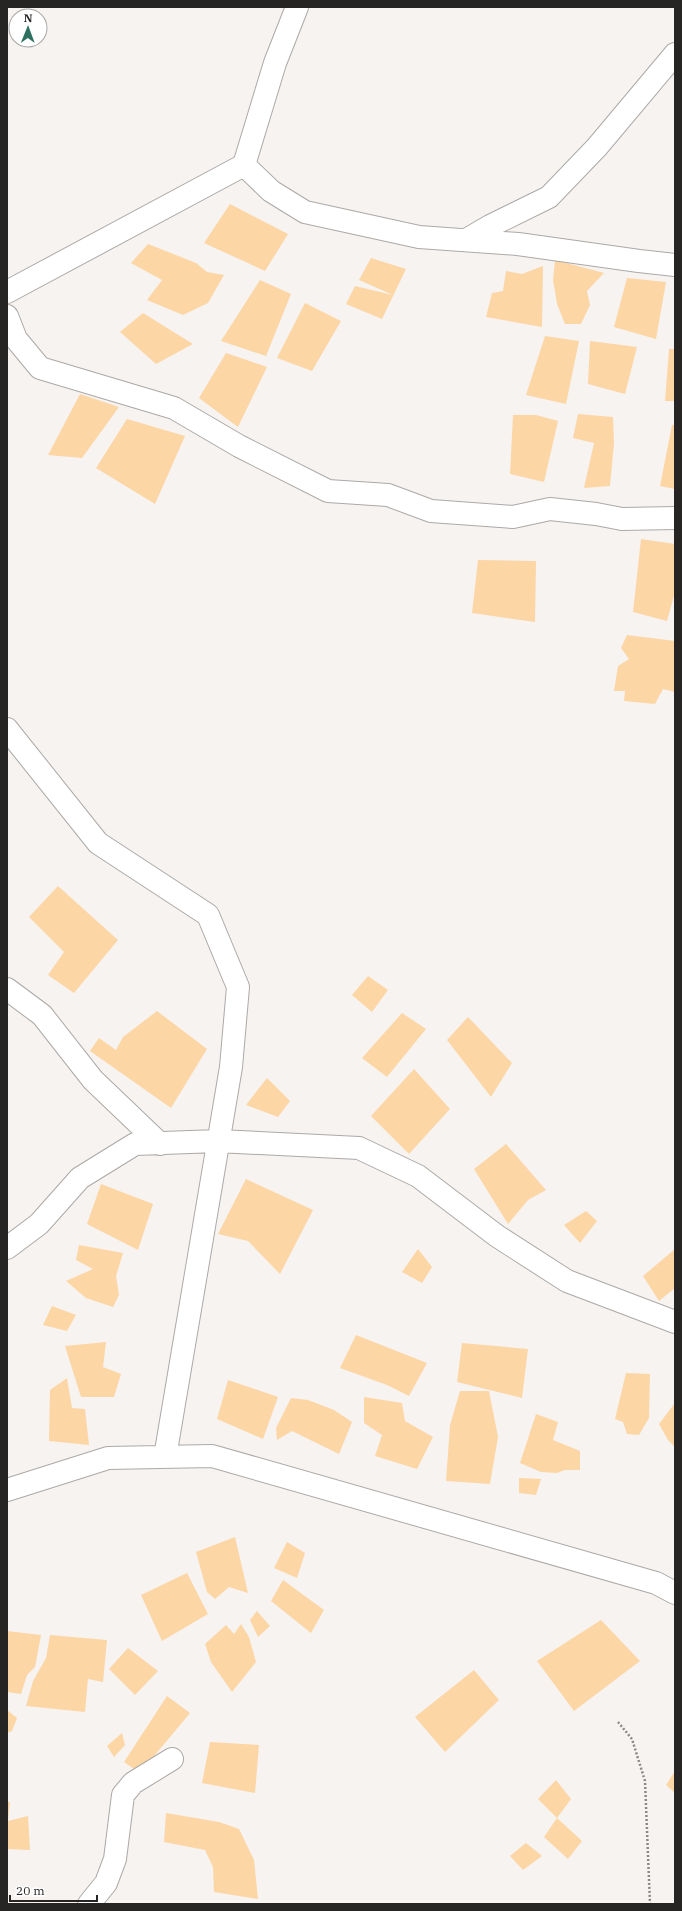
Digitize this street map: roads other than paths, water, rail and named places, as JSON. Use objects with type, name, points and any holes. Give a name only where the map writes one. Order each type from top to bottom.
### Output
[{"type":"street","points":[[7,292],[244,165],[275,63],[297,7]]},
{"type":"street","points":[[466,240],[490,226],[549,198],[597,147],[675,54]]},
{"type":"street","points":[[244,165],[272,191],[305,212],[419,237],[518,244],[675,265]]},
{"type":"street","points":[[7,316],[16,339],[40,368],[174,408],[239,446],[328,491],[388,494],[431,511],[513,518],[550,509],[596,514],[622,519],[675,518]]},
{"type":"street","points":[[7,729],[98,843],[208,915],[238,987],[231,1067],[165,1457]]},
{"type":"street","points":[[7,989],[42,1016],[94,1080],[160,1144]]},
{"type":"street","points":[[7,1248],[39,1224],[80,1178],[135,1144],[218,1141],[359,1148],[418,1176],[497,1236],[567,1281],[675,1322]]},
{"type":"street","points":[[7,1490],[108,1458],[212,1456],[656,1583],[675,1593]]},
{"type":"street","points":[[89,1904],[106,1883],[115,1858],[123,1795],[133,1783],[172,1759]]}]
